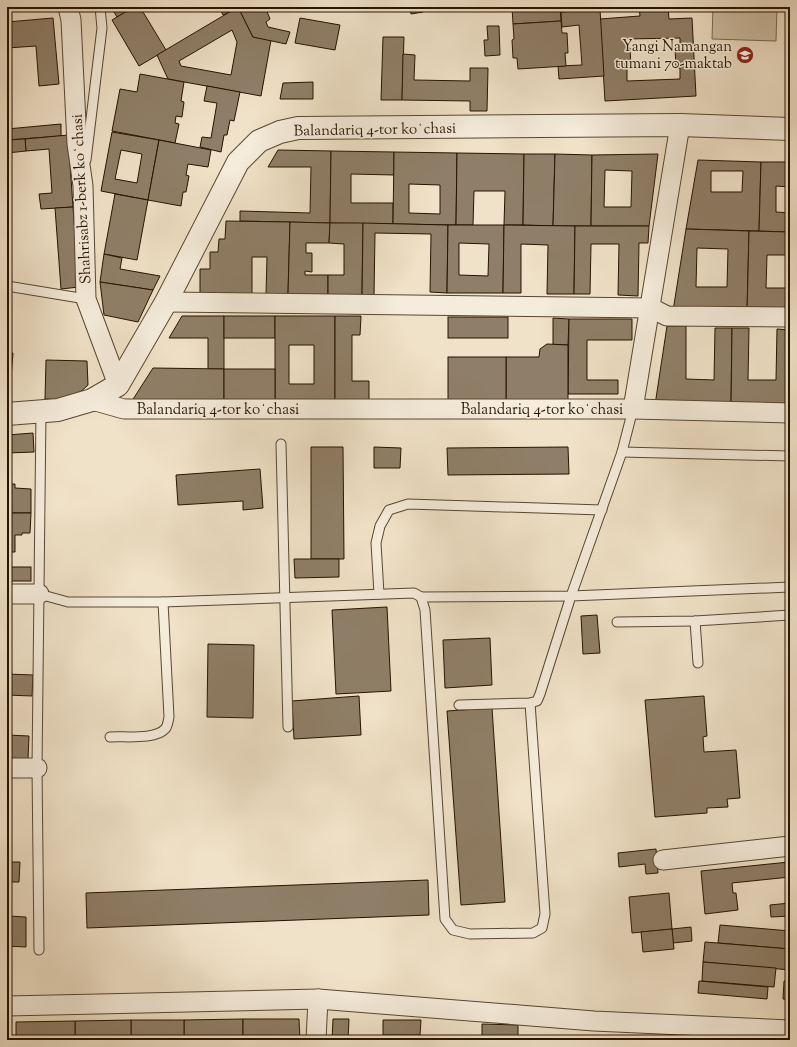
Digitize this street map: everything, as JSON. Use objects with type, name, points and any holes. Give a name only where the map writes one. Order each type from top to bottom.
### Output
[{"type":"street","name":"Shahrisabz 1-berk koʻchasi","points":[[68,7],[71,20],[77,144],[83,186],[86,298],[118,385]]},
{"type":"street","name":"Balandariq 4-tor koʻchasi","points":[[7,414],[58,410],[92,400],[118,385],[166,302],[238,162],[259,141],[280,132],[298,128],[680,125],[790,129]]},
{"type":"street","name":"Balandariq 4-tor koʻchasi","points":[[633,409],[651,308],[680,125]]},
{"type":"street","points":[[166,302],[651,308],[667,316],[790,318]]},
{"type":"street","name":"Balandariq 4-tor koʻchasi","points":[[92,400],[124,409],[633,409],[790,414]]},
{"type":"street","points":[[7,594],[39,594]]},
{"type":"street","points":[[7,768],[37,768]]},
{"type":"street","points":[[663,860],[790,846]]},
{"type":"street","points":[[7,1006],[318,999],[594,1021],[790,1030]]},
{"type":"street","points":[[316,1040],[318,999]]},
{"type":"lane","points":[[83,186],[102,28],[100,7]]},
{"type":"lane","points":[[7,286],[86,298]]},
{"type":"lane","points":[[458,706],[530,703],[537,701],[571,596],[622,452],[633,409]]},
{"type":"lane","points":[[38,950],[37,768],[41,411]]},
{"type":"lane","points":[[281,444],[288,727]]},
{"type":"lane","points":[[622,452],[790,456]]},
{"type":"lane","points":[[379,594],[376,543],[380,526],[388,510],[408,504],[602,510]]},
{"type":"lane","points":[[39,594],[68,602],[163,602],[414,593],[421,597],[571,596],[790,587]]},
{"type":"lane","points":[[421,597],[425,618],[445,919],[453,930],[470,934],[533,933],[542,928],[545,914],[530,703]]},
{"type":"lane","points":[[110,737],[153,736],[167,728],[169,717],[163,602]]},
{"type":"lane","points":[[617,622],[790,615]]},
{"type":"lane","points":[[695,620],[698,663]]},
{"type":"shaded area","points":[[713,7],[777,7],[776,41],[712,39]]},
{"type":"building","points":[[111,7],[134,7],[117,17]]},
{"type":"building","points":[[134,7],[140,7],[166,50],[139,66],[112,20]]},
{"type":"building","points":[[219,7],[239,7],[223,15]]},
{"type":"building","points":[[238,7],[253,37],[271,40],[261,96],[168,79],[157,55]],"holes":[[[232,30],[237,42],[231,75],[181,66],[179,61]]]},
{"type":"building","points":[[238,7],[259,7],[260,11],[266,9],[270,19],[266,22],[268,27],[290,32],[286,44],[253,37]]},
{"type":"building","points":[[410,7],[423,7],[423,12],[411,14]]},
{"type":"building","points":[[512,7],[560,7],[561,21],[513,24]]},
{"type":"building","points":[[639,7],[668,7],[669,19],[692,18],[696,96],[605,101],[600,19],[640,16]],"holes":[[[680,38],[680,47],[675,47],[676,68],[680,68],[680,79],[627,81],[627,68],[631,68],[630,48],[626,48],[626,39]]]},
{"type":"building","points":[[600,9],[604,76],[559,79],[558,66],[582,65],[579,25],[562,27],[561,12]]},
{"type":"building","points":[[53,18],[59,84],[39,86],[36,46],[7,48],[7,22]]},
{"type":"building","points":[[300,18],[340,25],[335,50],[295,43]]},
{"type":"building","points":[[561,21],[562,33],[567,33],[568,53],[565,53],[566,66],[518,69],[517,58],[513,58],[513,24]]},
{"type":"building","points":[[487,26],[499,26],[500,55],[485,56],[484,40],[488,40]]},
{"type":"building","points":[[383,37],[404,37],[402,100],[381,100]]},
{"type":"building","points":[[403,54],[415,55],[414,80],[470,81],[470,68],[488,68],[487,111],[470,111],[470,101],[402,100]]},
{"type":"building","points":[[140,74],[184,82],[181,101],[184,102],[182,117],[176,116],[175,123],[179,124],[175,143],[112,131],[120,89],[137,92]]},
{"type":"building","points":[[313,82],[313,99],[280,99],[283,83]]},
{"type":"building","points":[[207,86],[240,92],[234,121],[230,120],[227,135],[224,135],[221,152],[200,147],[202,137],[211,138],[217,103],[204,101]]},
{"type":"building","points":[[61,124],[61,136],[7,140],[7,129]]},
{"type":"building","points":[[112,132],[159,140],[148,200],[101,191]],"holes":[[[121,150],[142,154],[137,183],[115,179]]]},
{"type":"building","points":[[68,135],[73,207],[41,209],[39,194],[52,193],[49,149],[26,151],[25,139]]},
{"type":"building","points":[[25,139],[26,151],[7,153],[7,140]]},
{"type":"building","points":[[159,140],[211,150],[208,167],[188,164],[186,175],[189,176],[186,192],[183,192],[181,206],[148,200]]},
{"type":"building","points":[[278,150],[331,151],[330,223],[240,221],[240,211],[310,213],[311,167],[268,167]]},
{"type":"building","points":[[331,151],[394,152],[394,175],[351,174],[351,203],[393,203],[393,224],[330,223]]},
{"type":"building","points":[[394,152],[457,153],[456,225],[393,224]],"holes":[[[409,184],[440,185],[440,214],[409,213]]]},
{"type":"building","points":[[457,153],[524,154],[523,225],[504,225],[505,191],[474,191],[473,225],[456,225]]},
{"type":"building","points":[[524,154],[555,154],[553,226],[523,225]]},
{"type":"building","points":[[555,154],[592,155],[591,226],[553,226]]},
{"type":"building","points":[[658,154],[649,226],[591,226],[592,155]],"holes":[[[605,170],[632,171],[631,207],[604,207]]]},
{"type":"building","points":[[698,160],[761,162],[759,231],[686,229]],"holes":[[[711,171],[743,171],[742,192],[711,192]]]},
{"type":"building","points":[[761,162],[790,162],[790,187],[776,186],[776,212],[790,213],[790,232],[759,231]]},
{"type":"building","points":[[115,194],[148,200],[137,260],[104,254]]},
{"type":"building","points":[[73,207],[79,287],[61,289],[55,208]]},
{"type":"building","points":[[226,221],[290,222],[288,294],[266,294],[267,257],[252,257],[252,297],[200,296],[200,269],[210,269],[210,252],[218,252],[219,239],[225,239]]},
{"type":"building","points":[[290,222],[330,223],[329,243],[306,243],[306,253],[312,253],[312,272],[305,271],[305,275],[328,275],[328,295],[288,294]]},
{"type":"building","points":[[330,223],[363,223],[362,296],[328,295],[328,275],[344,275],[344,244],[329,243]]},
{"type":"building","points":[[363,223],[448,225],[447,293],[430,292],[431,234],[375,233],[374,296],[362,296]]},
{"type":"building","points":[[448,225],[504,225],[503,293],[447,293]],"holes":[[[459,243],[489,244],[488,276],[459,275]]]},
{"type":"building","points":[[504,225],[575,226],[574,294],[547,294],[548,245],[521,244],[521,293],[503,293]]},
{"type":"building","points":[[575,226],[649,226],[648,243],[639,243],[638,296],[618,295],[619,244],[591,244],[590,294],[574,294]]},
{"type":"building","points":[[686,229],[749,231],[747,313],[673,311]],"holes":[[[697,248],[728,249],[727,287],[696,287]]]},
{"type":"building","points":[[749,231],[790,232],[790,255],[767,255],[766,288],[790,288],[790,314],[747,313]]},
{"type":"building","points":[[104,254],[122,258],[120,269],[160,276],[153,290],[100,282]]},
{"type":"building","points":[[100,282],[153,290],[138,322],[104,315]]},
{"type":"building","points":[[182,316],[224,316],[224,369],[208,369],[208,338],[169,338]]},
{"type":"building","points":[[224,316],[275,316],[275,338],[224,338]]},
{"type":"building","points":[[275,316],[335,316],[335,404],[275,404]],"holes":[[[289,345],[314,345],[314,384],[289,384]]]},
{"type":"building","points":[[335,316],[361,316],[360,335],[352,335],[352,381],[369,381],[369,404],[335,404]]},
{"type":"building","points":[[448,317],[508,317],[508,338],[448,338]]},
{"type":"building","points":[[553,318],[569,319],[568,345],[553,345]]},
{"type":"building","points":[[569,319],[632,319],[632,340],[587,340],[587,380],[618,380],[618,394],[568,394]]},
{"type":"building","points":[[667,326],[686,326],[686,379],[714,380],[715,328],[732,328],[731,405],[655,405]]},
{"type":"building","points":[[732,328],[749,328],[748,380],[776,380],[777,329],[790,330],[790,406],[731,405]]},
{"type":"building","points":[[547,344],[568,345],[568,402],[506,402],[506,357],[539,357],[540,349]]},
{"type":"building","points":[[7,353],[13,353],[9,403],[7,403]]},
{"type":"building","points":[[448,357],[506,357],[506,402],[448,402]]},
{"type":"building","points":[[46,360],[87,361],[88,385],[76,396],[68,400],[45,399]]},
{"type":"building","points":[[153,368],[224,369],[224,404],[130,404]]},
{"type":"building","points":[[224,369],[275,369],[275,404],[224,404]]},
{"type":"building","points":[[33,433],[34,452],[7,453],[7,435]]},
{"type":"building","points":[[311,447],[343,447],[344,559],[311,559]]},
{"type":"building","points":[[374,447],[401,448],[400,468],[374,468]]},
{"type":"building","points":[[568,447],[569,474],[448,475],[447,448]]},
{"type":"building","points":[[260,469],[263,508],[243,510],[243,501],[178,505],[176,475]]},
{"type":"building","points":[[7,484],[15,484],[15,488],[31,489],[31,513],[7,513]]},
{"type":"building","points":[[7,513],[31,513],[30,533],[15,535],[15,552],[9,552],[8,567],[7,567]]},
{"type":"building","points":[[294,559],[339,559],[339,577],[295,578]]},
{"type":"building","points":[[11,567],[31,567],[31,581],[11,581]]},
{"type":"building","points":[[387,607],[391,691],[336,694],[332,610]]},
{"type":"building","points":[[597,615],[600,653],[583,654],[581,616]]},
{"type":"building","points":[[490,638],[492,685],[445,688],[443,640]]},
{"type":"building","points":[[208,644],[254,645],[253,718],[207,717]]},
{"type":"building","points":[[7,674],[33,675],[32,696],[7,695]]},
{"type":"building","points":[[359,696],[361,735],[294,739],[292,701]]},
{"type":"building","points":[[704,696],[707,736],[703,737],[704,752],[736,750],[740,798],[727,799],[728,807],[707,808],[707,813],[655,817],[645,700]]},
{"type":"building","points":[[492,708],[505,902],[461,905],[447,711]]},
{"type":"building","points":[[7,735],[29,736],[28,759],[7,758]]},
{"type":"building","points":[[656,849],[658,873],[646,874],[645,864],[619,867],[618,853]]},
{"type":"building","points":[[7,862],[20,862],[19,882],[7,882]]},
{"type":"building","points":[[789,862],[790,877],[732,883],[733,893],[736,893],[738,910],[705,914],[701,871]]},
{"type":"building","points":[[428,880],[429,915],[87,928],[86,893]]},
{"type":"building","points":[[669,893],[672,929],[632,933],[629,897]]},
{"type":"building","points":[[790,903],[790,916],[771,917],[770,905]]},
{"type":"building","points":[[7,914],[9,914],[9,916],[26,917],[26,947],[7,946]]},
{"type":"building","points":[[720,925],[790,931],[790,949],[718,943]]},
{"type":"building","points":[[691,927],[692,941],[673,943],[672,929]]},
{"type":"building","points":[[672,929],[674,949],[643,952],[641,932]]},
{"type":"building","points":[[705,942],[790,949],[790,970],[703,962]]},
{"type":"building","points":[[703,962],[776,968],[774,987],[702,981]]},
{"type":"building","points":[[789,969],[790,1000],[783,999],[784,981],[788,981]]},
{"type":"building","points":[[699,981],[768,987],[767,999],[698,993]]},
{"type":"building","points":[[243,1019],[243,1040],[184,1040],[184,1020]]},
{"type":"building","points":[[243,1019],[299,1019],[300,1040],[243,1040]]},
{"type":"building","points":[[333,1019],[349,1019],[348,1040],[332,1040]]},
{"type":"building","points":[[131,1020],[184,1020],[184,1040],[131,1040]]},
{"type":"building","points":[[131,1020],[131,1040],[89,1038],[89,1040],[75,1040],[75,1021]]},
{"type":"building","points":[[383,1020],[421,1020],[420,1035],[383,1035]]},
{"type":"building","points":[[75,1021],[75,1038],[37,1038],[37,1040],[16,1040],[16,1022]]},
{"type":"building","points":[[482,1024],[518,1025],[518,1040],[482,1040]]},
{"type":"place","name":"Yangi Namangan tumani 70-maktab","points":[[745,55]]}]
